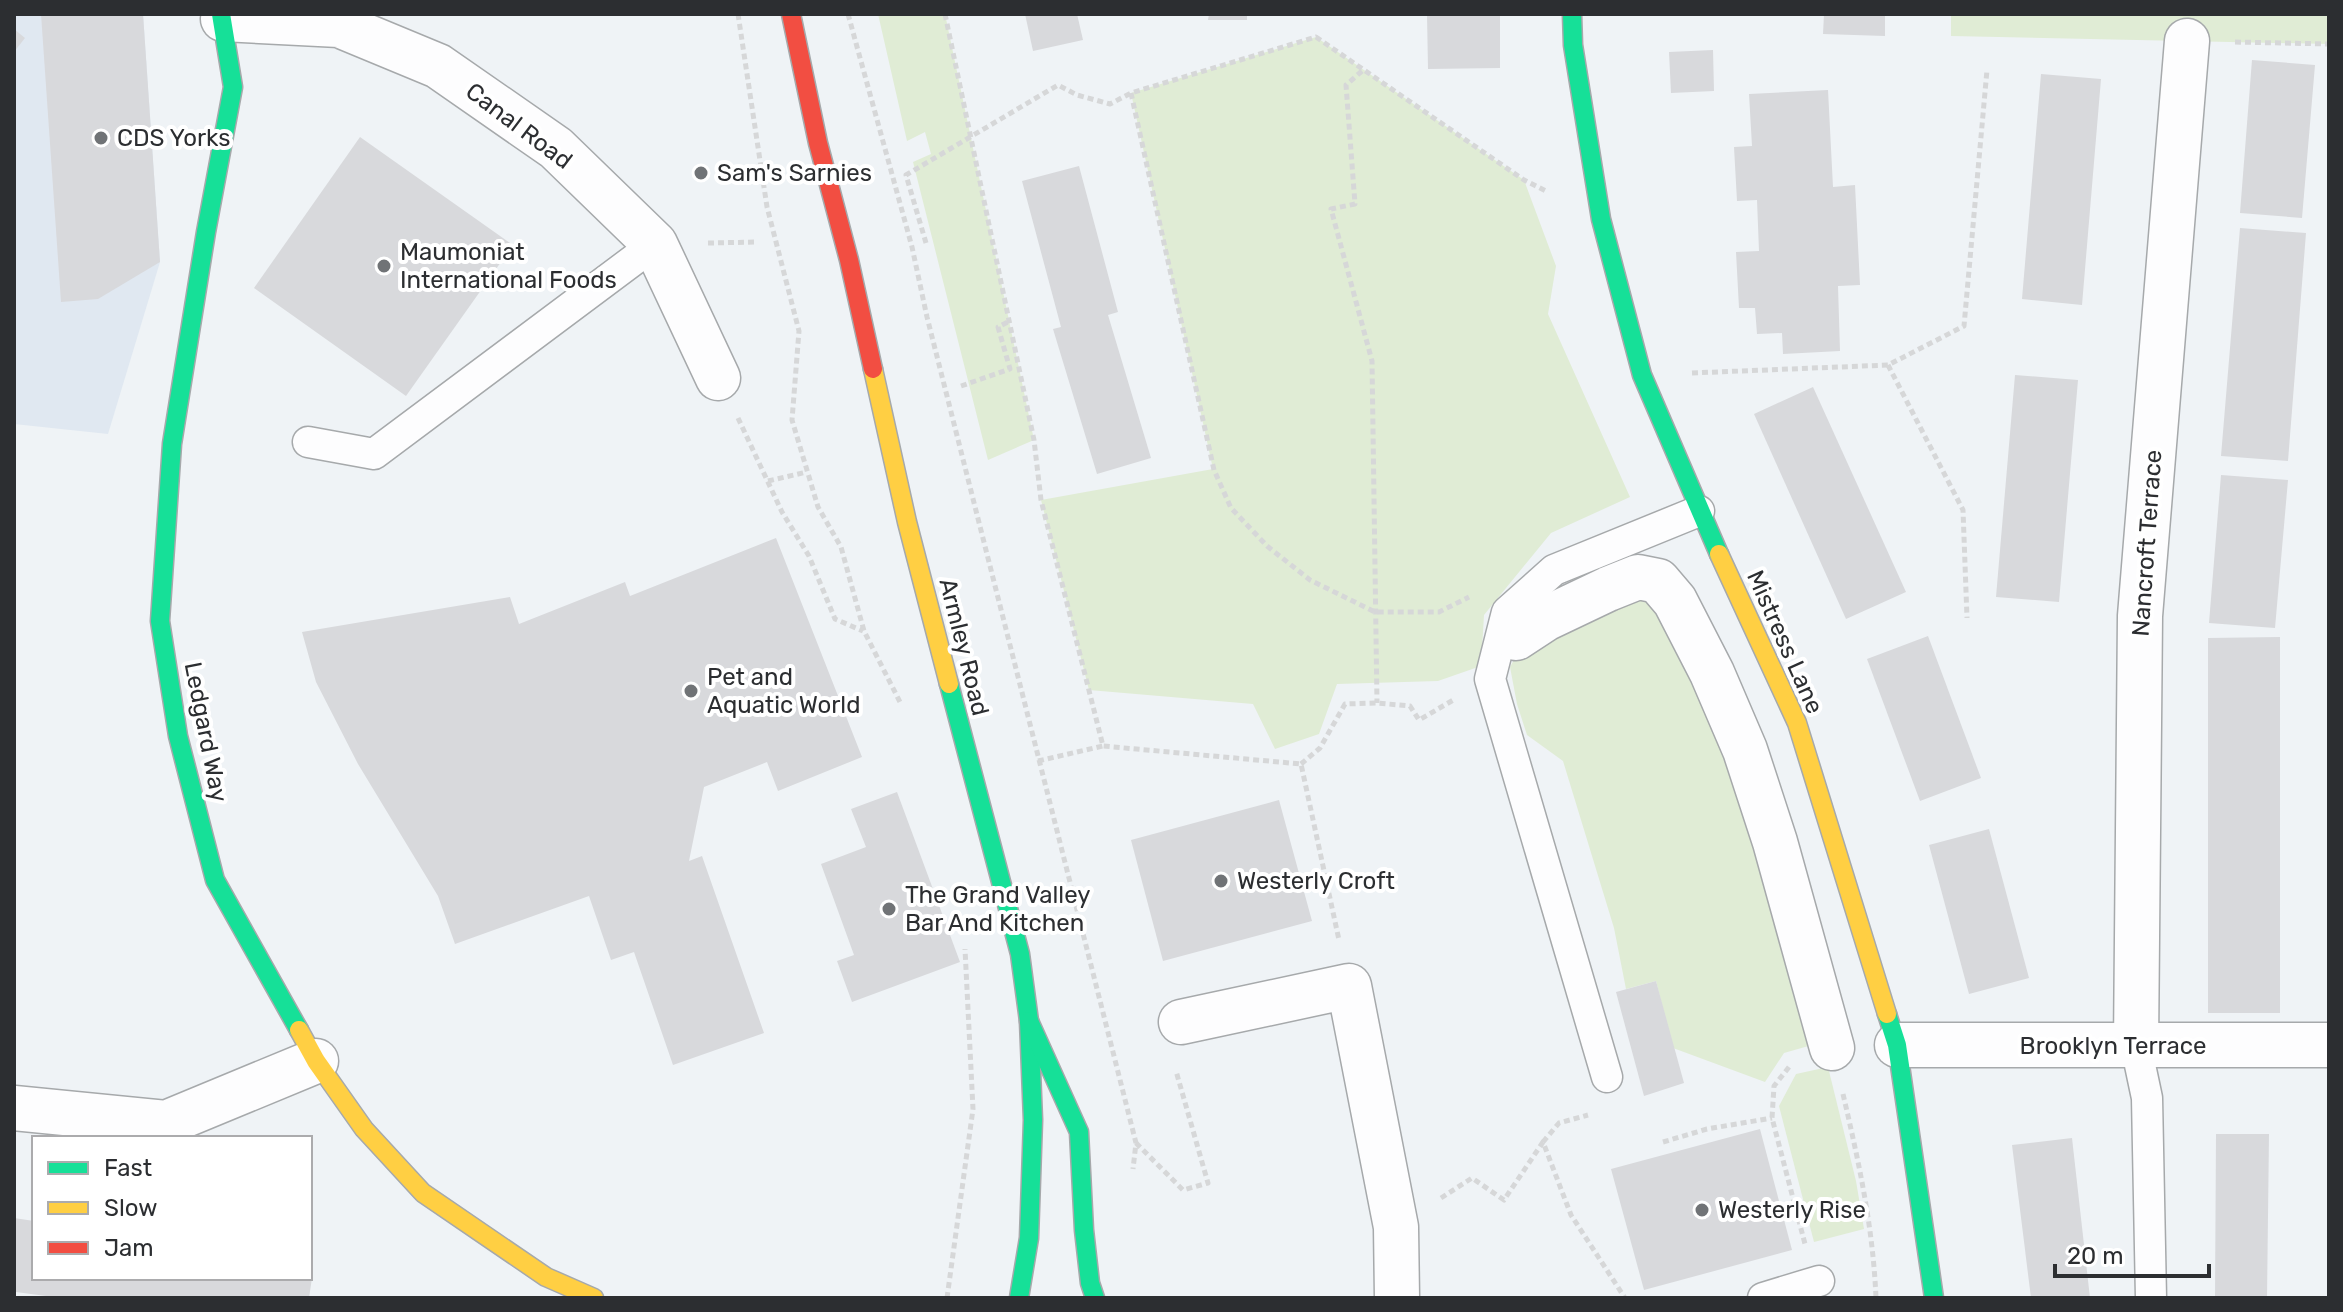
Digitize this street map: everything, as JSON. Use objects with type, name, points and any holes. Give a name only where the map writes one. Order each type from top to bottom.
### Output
[{"type":"street","name":"Armley Road","points":[[791,14],[907,522],[1020,954],[1029,1021],[1033,1120],[1030,1224],[1021,1294]]},
{"type":"street","name":"Mistress Lane","points":[[1572,14],[1573,45],[1601,219],[1642,375],[1699,511],[1797,723],[1897,1045],[1934,1298]]},
{"type":"street","name":"Canal Road","points":[[222,16],[336,20],[438,66],[556,148],[655,244],[718,378]]},
{"type":"street","name":"Ledgard Way","points":[[222,16],[233,87],[172,444],[160,621],[178,736],[215,880],[316,1061],[364,1129],[423,1193],[546,1277],[594,1298]]},
{"type":"street","name":"Nancroft Terrace","points":[[2136,1046],[2140,616],[2187,41]]},
{"type":"street","points":[[1516,638],[1545,619],[1638,577],[1658,581],[1675,601],[1712,673],[1745,750],[1775,842],[1832,1048]]},
{"type":"street","points":[[1181,1022],[1349,986],[1396,1227],[1397,1298]]},
{"type":"street","points":[[1029,1021],[1079,1132],[1084,1230],[1090,1283],[1095,1298]]},
{"type":"street","name":"Brooklyn Terrace","points":[[1897,1045],[2329,1045]]},
{"type":"street","points":[[14,1108],[166,1123],[316,1061]]},
{"type":"lane","points":[[308,442],[374,454],[655,244]]},
{"type":"lane","points":[[1607,1077],[1490,679],[1507,612],[1554,570],[1699,511]]},
{"type":"lane","points":[[2136,1046],[2147,1098],[2151,1298]]},
{"type":"lane","points":[[1763,1298],[1819,1281]]},
{"type":"path","points":[[738,14],[767,207],[799,331],[792,420],[818,507],[841,547],[864,631],[906,714]]},
{"type":"path","points":[[848,14],[912,247],[927,317],[1136,1143],[1132,1175]]},
{"type":"path","points":[[945,14],[1034,440],[1041,500],[1103,746]]},
{"type":"path","points":[[926,243],[906,175],[1058,85],[1077,95],[1110,104],[1131,93],[1316,37],[1524,180],[1601,219]]},
{"type":"path","points":[[2187,41],[2329,44]]},
{"type":"path","points":[[1642,375],[1888,365],[1964,326],[1987,70]]},
{"type":"path","points":[[1362,71],[1346,85],[1355,204],[1331,209],[1372,361],[1377,703]]},
{"type":"path","points":[[1131,93],[1214,470],[1231,508],[1267,546],[1310,580],[1375,612],[1439,612],[1480,592]]},
{"type":"path","points":[[961,386],[1010,369],[998,327],[1009,322]]},
{"type":"path","points":[[1888,365],[1963,510],[1967,618]]},
{"type":"path","points":[[718,378],[782,512],[809,556],[835,619],[864,631]]},
{"type":"path","points":[[768,481],[807,472]]},
{"type":"path","points":[[1038,761],[1103,746],[1301,764],[1320,748],[1345,704],[1410,706],[1419,720],[1490,679]]},
{"type":"path","points":[[1301,764],[1349,986]]},
{"type":"path","points":[[947,1298],[973,1109],[966,954],[962,939]]},
{"type":"path","points":[[1136,1143],[1183,1190],[1208,1183],[1175,1066],[1181,1022]]},
{"type":"path","points":[[1808,1250],[1772,1118],[1774,1086],[1787,1069],[1800,1060],[1832,1048],[1866,1196],[1876,1298]]},
{"type":"path","points":[[1472,1178],[1504,1200],[1559,1123],[1601,1112]]},
{"type":"path","points":[[1663,1142],[1707,1129],[1772,1118]]},
{"type":"path","points":[[1543,1142],[1571,1215],[1625,1298]]},
{"type":"shaded area","points":[[14,14],[143,14],[160,262],[108,434],[14,424]]},
{"type":"green space","points":[[878,14],[945,14],[1034,440],[988,460],[913,162],[931,154],[925,132],[907,141]]},
{"type":"green space","points":[[1951,14],[2329,14],[2329,44],[1951,36]]},
{"type":"green space","points":[[1316,37],[1524,180],[1556,266],[1548,314],[1630,497],[1551,533],[1484,615],[1481,666],[1438,681],[1337,684],[1319,734],[1275,749],[1253,704],[1089,690],[1041,500],[1213,469],[1131,93]]},
{"type":"green space","points":[[1648,586],[1714,700],[1819,1043],[1784,1053],[1765,1082],[1673,1048],[1656,981],[1626,989],[1614,928],[1563,761],[1527,735],[1517,704],[1510,667],[1526,638]]},
{"type":"green space","points":[[1828,1067],[1856,1181],[1864,1229],[1814,1242],[1779,1106],[1796,1074]]},
{"type":"building","name":"CDS Yorks","points":[[41,14],[143,14],[160,262],[98,299],[61,302]]},
{"type":"building","points":[[1025,14],[1077,14],[1083,40],[1033,51]]},
{"type":"building","points":[[1209,14],[1247,14],[1247,20],[1208,20]]},
{"type":"building","points":[[1427,14],[1500,14],[1500,68],[1428,69]]},
{"type":"building","points":[[1824,14],[1885,14],[1885,36],[1823,34]]},
{"type":"building","points":[[14,29],[25,38],[14,52]]},
{"type":"building","points":[[1713,50],[1714,91],[1671,93],[1669,52]]},
{"type":"building","points":[[2252,60],[2315,65],[2302,218],[2240,213]]},
{"type":"building","points":[[2041,74],[2101,79],[2082,305],[2022,299]]},
{"type":"building","points":[[1828,90],[1833,187],[1855,185],[1860,285],[1838,286],[1840,351],[1783,354],[1782,333],[1757,334],[1755,308],[1739,308],[1736,252],[1759,251],[1757,200],[1737,201],[1734,147],[1752,146],[1749,94]]},
{"type":"building","name":"Maumoniat International Foods","points":[[360,137],[513,245],[406,396],[254,288]]},
{"type":"building","points":[[1079,166],[1118,312],[1108,315],[1151,458],[1097,474],[1053,329],[1061,327],[1022,181]]},
{"type":"building","points":[[2240,228],[2306,233],[2288,461],[2221,456]]},
{"type":"building","points":[[2015,375],[2078,380],[2059,602],[1996,597]]},
{"type":"building","points":[[1813,387],[1906,592],[1846,619],[1754,414]]},
{"type":"building","points":[[2221,475],[2288,480],[2275,628],[2209,623]]},
{"type":"building","points":[[776,538],[862,757],[778,791],[767,762],[704,787],[689,861],[702,856],[764,1033],[673,1065],[634,952],[611,960],[589,896],[455,944],[438,896],[358,764],[316,682],[302,632],[510,597],[519,624],[625,582],[630,596]]},
{"type":"building","points":[[1928,636],[1981,778],[1920,801],[1867,659]]},
{"type":"building","points":[[2280,637],[2280,1013],[2208,1013],[2208,638]]},
{"type":"building","name":"The Grand Valley Bar And Kitchen","points":[[897,792],[960,962],[852,1002],[837,961],[854,955],[821,864],[866,847],[851,809]]},
{"type":"building","name":"Westerly Croft","points":[[1279,800],[1312,921],[1163,961],[1131,840]]},
{"type":"building","points":[[1989,829],[2029,978],[1969,994],[1929,845]]},
{"type":"building","points":[[1656,981],[1684,1083],[1644,1096],[1616,992]]},
{"type":"building","name":"Westerly Rise","points":[[1760,1129],[1792,1250],[1644,1290],[1611,1169]]},
{"type":"building","points":[[2216,1134],[2269,1134],[2267,1298],[2215,1298]]},
{"type":"building","points":[[2072,1138],[2090,1298],[2031,1298],[2012,1145]]},
{"type":"building","points":[[14,1218],[32,1221],[32,1280],[312,1280],[309,1298],[61,1298],[16,1292]]},
{"type":"traffic: fast","points":[[221,14],[233,87],[172,444],[160,621],[178,736],[215,880],[299,1030]]},
{"type":"traffic: fast","points":[[1572,14],[1573,45],[1601,219],[1642,375],[1719,554]]},
{"type":"traffic: fast","points":[[949,684],[1020,954],[1029,1021],[1033,1120],[1029,1238],[1019,1298]]},
{"type":"traffic: fast","points":[[1887,1014],[1897,1045],[1934,1298]]},
{"type":"traffic: fast","points":[[1029,1021],[1079,1132],[1084,1230],[1090,1283],[1095,1298]]},
{"type":"traffic: slow","points":[[873,369],[907,522],[949,684]]},
{"type":"traffic: slow","points":[[1719,554],[1797,723],[1887,1014]]},
{"type":"traffic: slow","points":[[299,1030],[316,1061],[364,1129],[423,1193],[546,1277],[594,1298]]},
{"type":"traffic: jam","points":[[791,14],[818,143],[849,260],[873,369]]},
{"type":"place","name":"CDS Yorks","points":[[101,138]]},
{"type":"place","name":"Sam's Sarnies","points":[[701,173]]},
{"type":"place","name":"Maumoniat International Foods","points":[[384,266]]},
{"type":"place","name":"Pet and Aquatic World","points":[[691,691]]},
{"type":"place","name":"Westerly Croft","points":[[1221,881]]},
{"type":"place","name":"The Grand Valley Bar And Kitchen","points":[[889,909]]},
{"type":"place","name":"Westerly Rise","points":[[1702,1210]]}]
